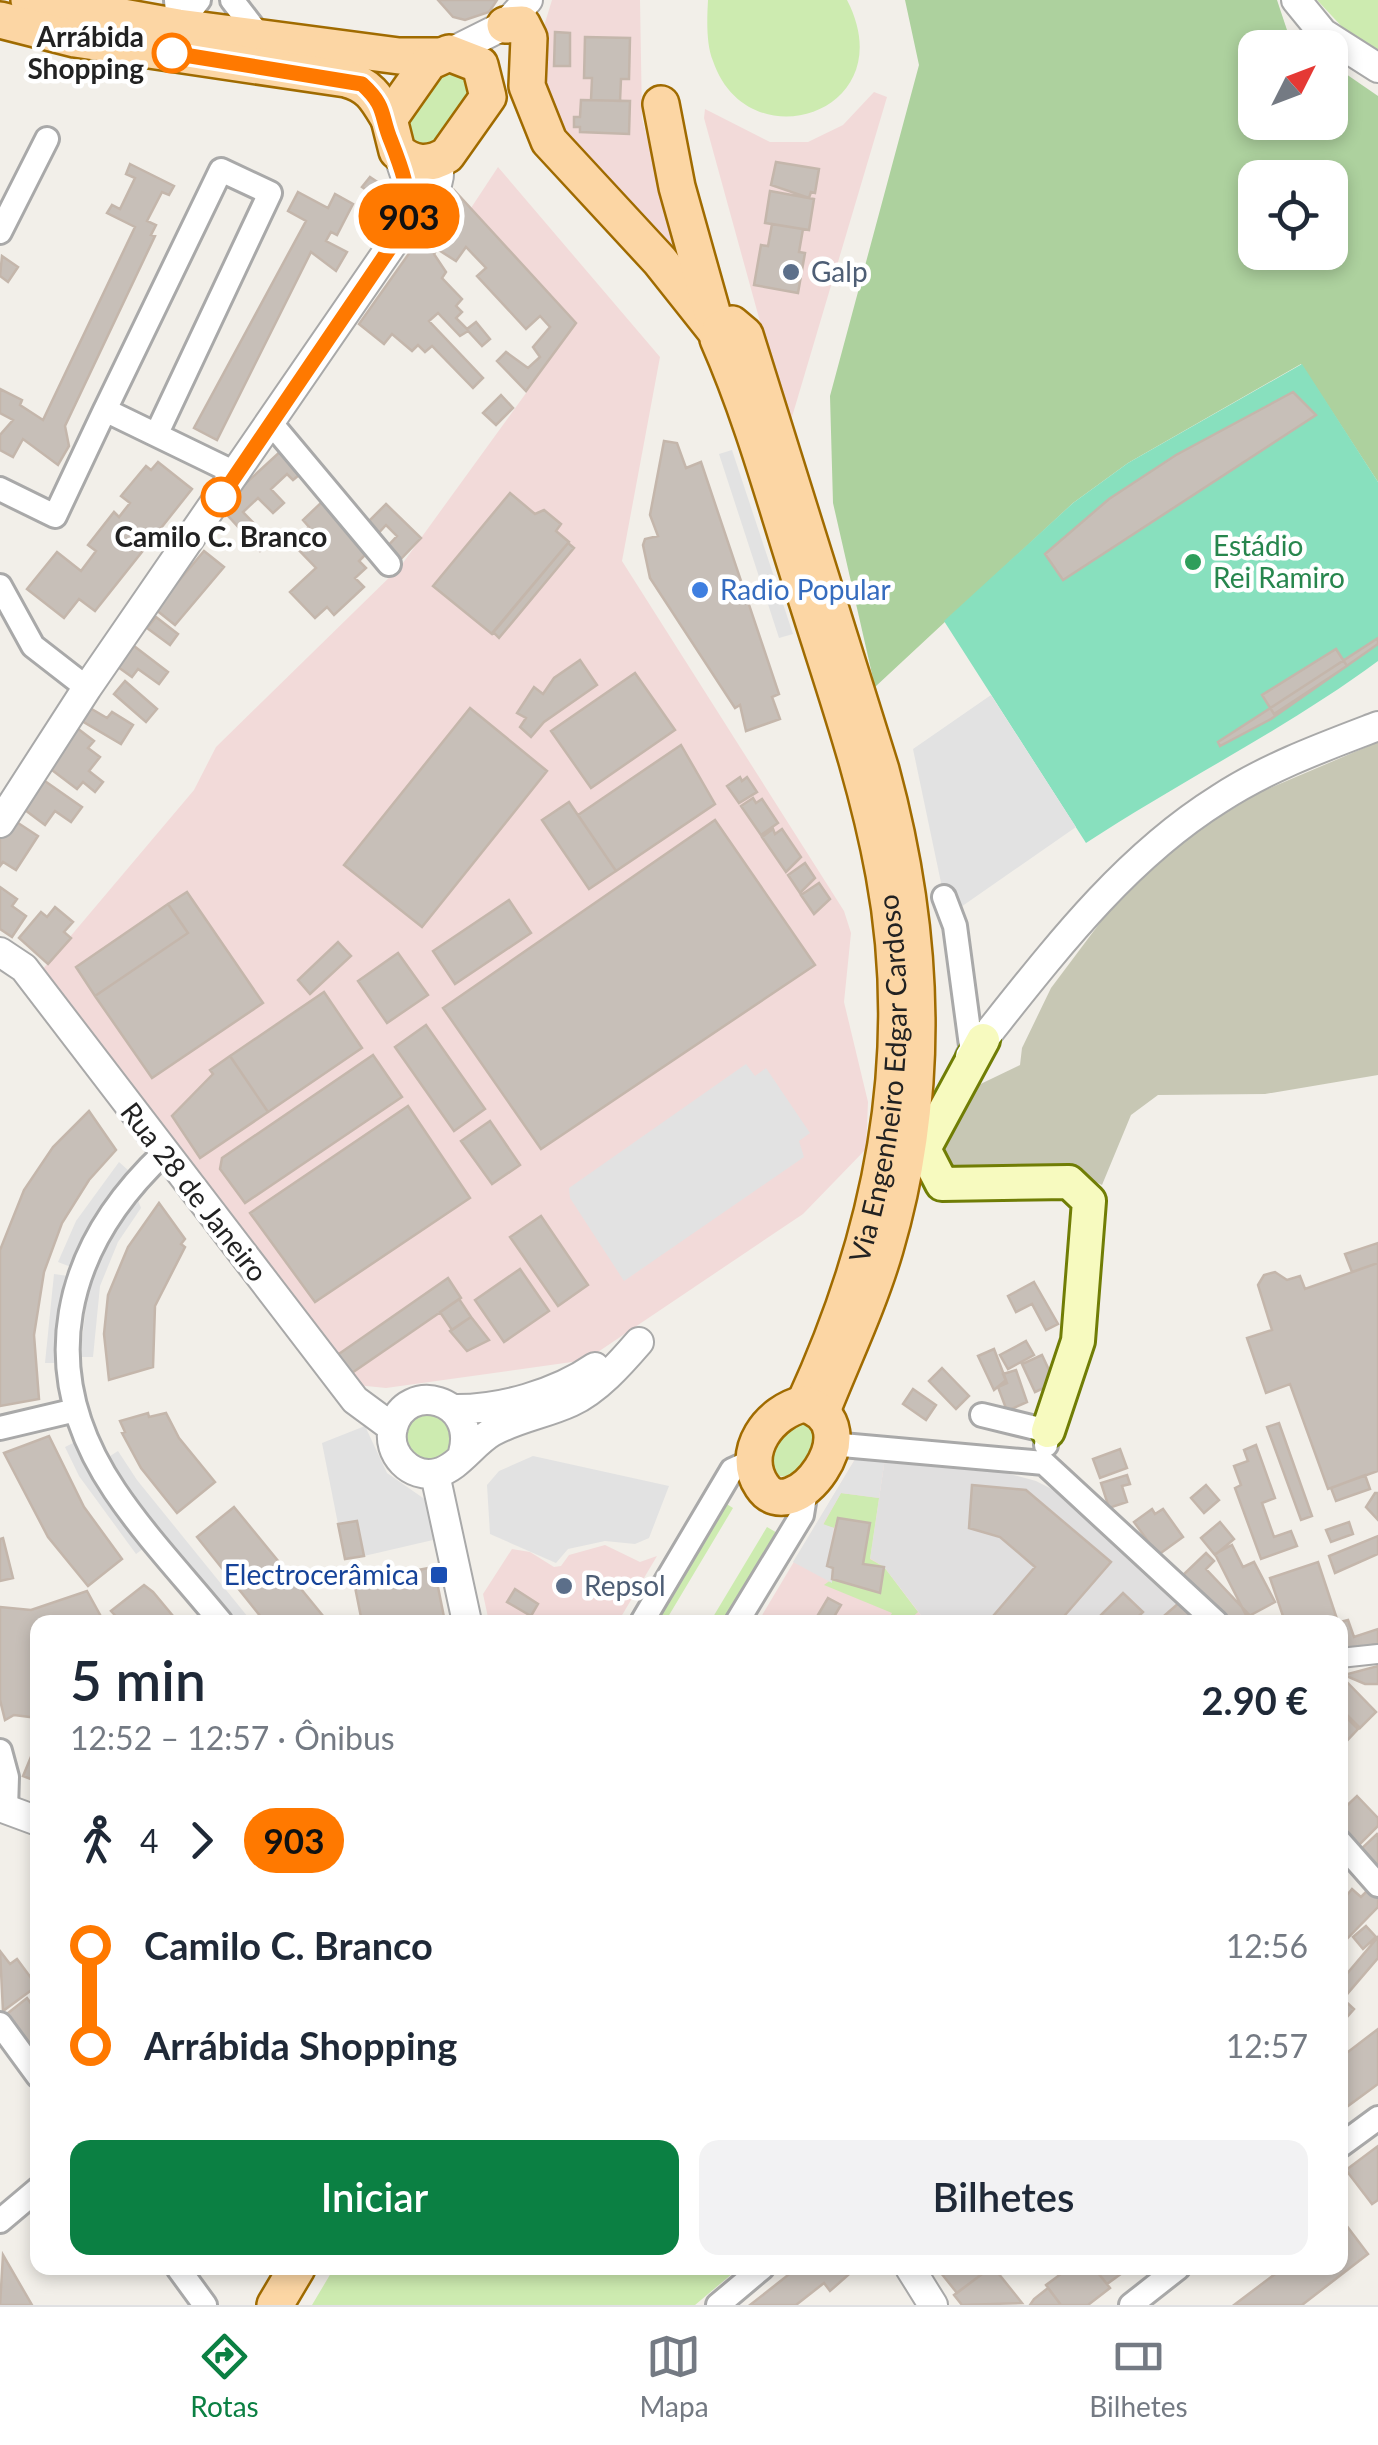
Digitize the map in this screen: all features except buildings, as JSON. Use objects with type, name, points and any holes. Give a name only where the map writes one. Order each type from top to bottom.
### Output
[{"type":"main road","points":[[0,20],[76,39],[181,20],[362,84],[392,135],[416,162],[438,160],[483,108],[488,86],[480,65],[444,54],[398,56],[181,20],[29,0]]},
{"type":"main road","points":[[516,13],[530,38],[527,86],[549,140]]},
{"type":"main road","points":[[392,135],[429,62],[444,54]]},
{"type":"main road","name":"Via Engenheiro Edgar Cardoso","points":[[661,104],[678,187],[851,706]]},
{"type":"main road","points":[[467,129],[522,124],[549,140],[728,341]]},
{"type":"main road","name":"Via Engenheiro Edgar Cardoso","points":[[728,341],[762,398],[851,706],[881,858],[896,986],[891,1117],[874,1251],[819,1420],[824,1465],[806,1490]]},
{"type":"main road","points":[[974,1051],[924,1149],[942,1184],[1068,1182],[1089,1202],[1078,1341],[1046,1447]]},
{"type":"main road","points":[[806,1490],[792,1496],[770,1494],[762,1487],[754,1460],[761,1434],[774,1416],[819,1420]]},
{"type":"main road","points":[[275,2305],[293,2275]]},
{"type":"street","points":[[232,0],[259,34]]},
{"type":"street","points":[[1296,0],[1323,32],[1378,68]]},
{"type":"street","points":[[444,54],[516,13]]},
{"type":"street","points":[[392,135],[410,186],[409,220]]},
{"type":"street","points":[[0,232],[8,197],[47,139]]},
{"type":"street","points":[[0,823],[87,688],[440,180],[438,160]]},
{"type":"street","points":[[0,489],[54,516],[220,170],[270,193],[157,433]]},
{"type":"street","points":[[105,410],[237,474]]},
{"type":"street","points":[[271,423],[389,564]]},
{"type":"street","points":[[0,586],[33,646],[87,688]]},
{"type":"street","points":[[974,1051],[1114,885],[1178,828],[1280,765],[1378,726]]},
{"type":"street","points":[[944,897],[955,926],[974,1051]]},
{"type":"street","name":"Rua 28 de Janeiro","points":[[0,952],[24,968],[355,1400],[393,1428]]},
{"type":"street","points":[[164,1153],[132,1183],[101,1224],[77,1280],[70,1322],[76,1410],[114,1490],[215,1615]]},
{"type":"street","points":[[453,1409],[486,1410],[578,1378],[639,1342],[615,1370],[571,1402],[492,1432],[446,1470],[435,1474],[423,1474],[402,1463],[395,1452],[393,1428],[406,1407],[418,1402],[442,1402],[453,1409],[466,1430],[462,1453]]},
{"type":"street","points":[[0,1428],[76,1410]]},
{"type":"street","points":[[982,1415],[1046,1447],[1209,1615]]},
{"type":"street","points":[[819,1420],[1046,1447]]},
{"type":"street","points":[[646,1615],[732,1470],[754,1460]]},
{"type":"street","points":[[435,1474],[465,1615]]},
{"type":"street","points":[[742,1615],[802,1515],[806,1490]]},
{"type":"street","points":[[1348,1657],[1378,1654]]},
{"type":"street","points":[[0,1751],[7,1776],[3,1808],[30,1818]]},
{"type":"street","points":[[1348,1851],[1378,1885]]},
{"type":"street","points":[[0,2024],[30,2065]]},
{"type":"street","points":[[1348,2140],[1378,2118]]},
{"type":"street","points":[[4,2209],[30,2194]]},
{"type":"street","points":[[183,2275],[205,2305]]},
{"type":"street","points":[[718,2305],[754,2275]]},
{"type":"street","points":[[915,2275],[934,2305]]},
{"type":"street","points":[[1131,2305],[1169,2275]]},
{"type":"shaded area","points":[[552,0],[640,0],[642,118],[676,256],[560,130],[538,64],[540,39]]},
{"type":"shaded area","name":"Galp","points":[[874,92],[887,97],[789,427],[704,118],[705,109],[770,142],[808,142],[843,125]]},
{"type":"shaded area","points":[[498,167],[660,357],[622,561],[844,911],[851,933],[844,1002],[868,1102],[866,1149],[803,1214],[586,1360],[386,1388],[356,1385],[42,970],[194,790],[216,747],[400,567],[576,324],[471,208]]},
{"type":"shaded area","points":[[732,450],[793,634],[779,638],[719,454]]},
{"type":"shaded area","points":[[991,695],[1076,827],[948,916],[913,749]]},
{"type":"shaded area","points":[[1378,742],[1378,1075],[1265,1094],[1158,1095],[1131,1115],[1102,1185],[1072,1170],[1038,1165],[959,1177],[938,1161],[941,1130],[966,1091],[1020,1065],[1022,1048],[1051,988],[1102,920],[1148,871],[1200,829],[1256,794]]},
{"type":"shaded area","points":[[746,1064],[755,1076],[766,1068],[810,1133],[799,1141],[804,1157],[624,1281],[570,1198],[569,1188]]},
{"type":"shaded area","points":[[119,1162],[129,1171],[88,1227],[71,1267],[58,1262],[76,1221]]},
{"type":"shaded area","points":[[135,1193],[141,1208],[118,1242],[100,1286],[93,1357],[80,1357],[90,1273]]},
{"type":"shaded area","points":[[54,1274],[68,1276],[59,1363],[45,1363]]},
{"type":"shaded area","points":[[365,1426],[387,1473],[426,1500],[433,1540],[364,1556],[357,1521],[338,1524],[322,1443]]},
{"type":"shaded area","points":[[77,1441],[147,1546],[136,1554],[79,1476],[65,1447]]},
{"type":"shaded area","points":[[118,1451],[246,1615],[229,1615],[127,1489],[107,1458]]},
{"type":"shaded area","points":[[533,1456],[669,1486],[649,1538],[635,1544],[605,1541],[568,1549],[556,1563],[490,1534],[487,1485],[499,1471]]},
{"type":"shaded area","points":[[857,1456],[885,1458],[870,1558],[884,1567],[921,1615],[762,1615]]},
{"type":"shaded area","points":[[857,1456],[885,1458],[879,1498],[841,1493],[823,1524],[834,1528],[827,1565],[833,1568],[832,1583],[793,1562]]},
{"type":"shaded area","points":[[885,1458],[988,1468],[1036,1481],[1077,1502],[1204,1615],[921,1615],[884,1567],[870,1559]]},
{"type":"shaded area","name":"Repsol","points":[[605,1545],[640,1562],[657,1556],[622,1615],[488,1615],[483,1594],[512,1549],[530,1552],[554,1567],[561,1566],[569,1555]]},
{"type":"green space","points":[[708,0],[847,0],[859,39],[855,71],[839,96],[815,111],[786,116],[757,111],[731,93],[713,61],[708,39]]},
{"type":"green space","points":[[905,0],[1277,0],[1287,30],[1238,30],[1238,140],[1348,140],[1348,75],[1378,96],[1378,482],[1301,364],[1128,463],[1073,503],[875,687],[833,503],[830,396],[919,65]]},
{"type":"green space","points":[[1317,0],[1378,0],[1378,51],[1345,30]]},
{"type":"green space","points":[[450,64],[478,87],[435,147],[412,145],[400,117]]},
{"type":"green space","name":"Estádio Rei Ramiro","points":[[1302,364],[1378,482],[1378,661],[1307,709],[1086,843],[944,621],[1073,503],[1128,463]]},
{"type":"green space","points":[[429,1413],[446,1420],[453,1437],[446,1454],[429,1461],[412,1454],[405,1437],[412,1420]]},
{"type":"green space","points":[[807,1413],[816,1438],[805,1461],[789,1476],[773,1474],[769,1447]]},
{"type":"green space","points":[[841,1493],[879,1498],[870,1559],[884,1567],[918,1612],[891,1615],[824,1585],[832,1579],[880,1592],[883,1567],[863,1564],[870,1523],[838,1518],[834,1528],[823,1525]]},
{"type":"green space","points":[[722,1501],[733,1508],[669,1615],[654,1615]]},
{"type":"green space","points":[[767,1527],[779,1534],[731,1615],[714,1615]]},
{"type":"green space","points":[[330,2275],[731,2275],[695,2305],[312,2305]]},
{"type":"bus line","name":"903","points":[[172,53],[332,76],[362,84],[374,94],[388,119],[391,141],[410,186],[409,220],[221,497]]},
{"type":"place","name":"Arrábida Shopping","points":[[172,53]]},
{"type":"place","name":"Galp","points":[[791,272]]},
{"type":"place","name":"Camilo C. Branco","points":[[221,497]]},
{"type":"place","name":"Estádio Rei Ramiro","points":[[1193,562]]},
{"type":"place","name":"Radio Popular","points":[[700,590]]},
{"type":"place","name":"Electrocerâmica","points":[[439,1575]]},
{"type":"place","name":"Repsol","points":[[564,1586]]}]
